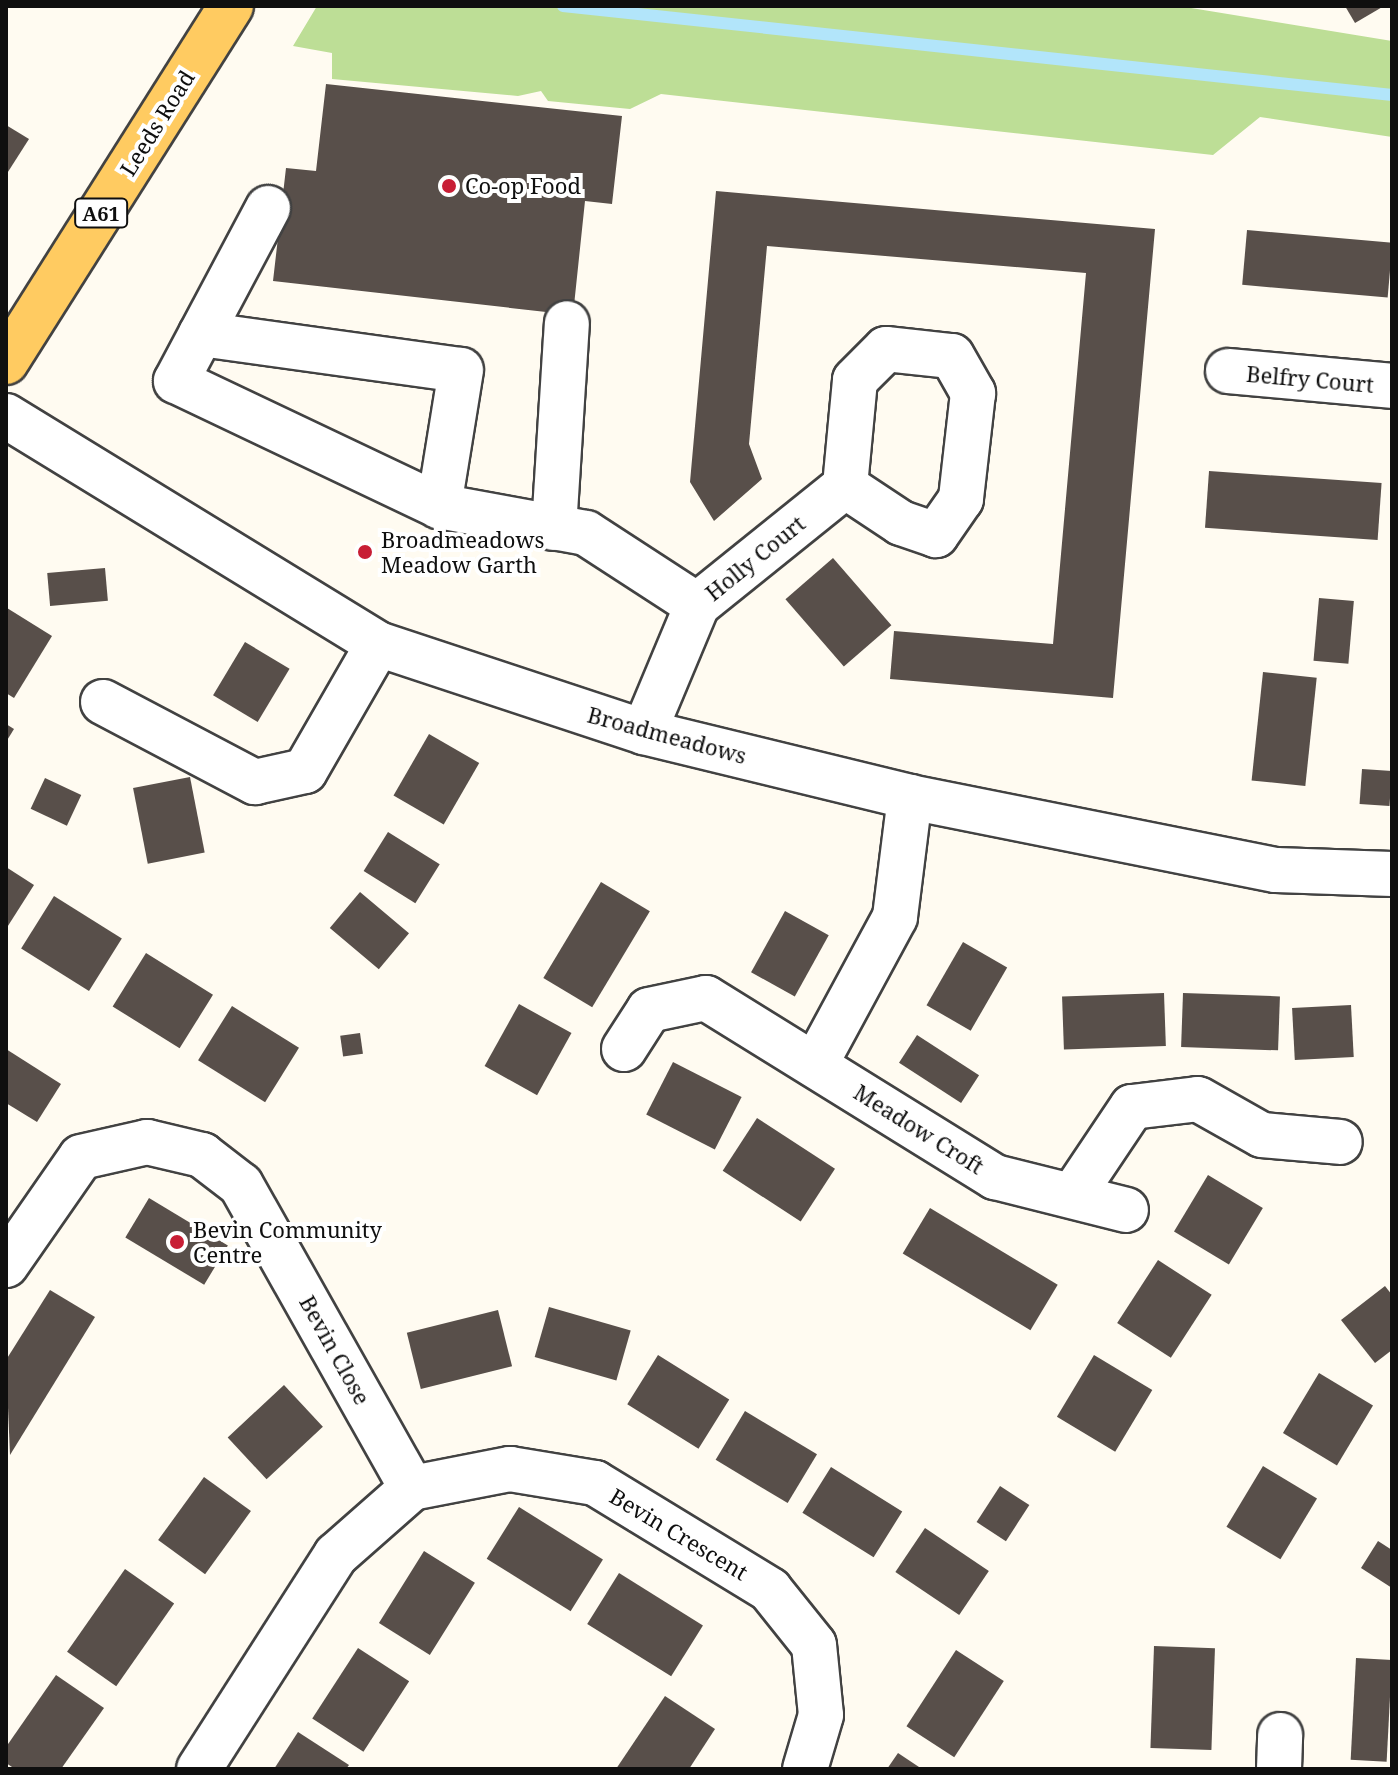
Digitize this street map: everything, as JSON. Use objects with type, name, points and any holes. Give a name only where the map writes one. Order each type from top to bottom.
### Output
[{"type":"main road","name":"Leeds Road","points":[[6,362],[231,6]]},
{"type":"street","points":[[268,208],[176,381],[439,506],[586,533],[697,605]]},
{"type":"street","points":[[554,528],[567,323]]},
{"type":"street","points":[[201,334],[461,370],[439,506]]},
{"type":"street","name":"Belfry Court","points":[[1228,371],[1392,386]]},
{"type":"street","name":"Broadmeadows","points":[[6,416],[378,644],[644,732],[910,797],[1276,870],[1392,874]]},
{"type":"street","name":"Holly Court","points":[[644,732],[697,605],[845,486]]},
{"type":"street","points":[[103,702],[255,782],[305,771],[378,644]]},
{"type":"street","points":[[815,1065],[895,917],[910,797]]},
{"type":"street","name":"Meadow Croft","points":[[624,1049],[649,1010],[706,998],[995,1177],[1126,1210]]},
{"type":"street","points":[[1073,1195],[1132,1107],[1198,1099],[1262,1135],[1340,1142]]},
{"type":"street","name":"Bevin Close","points":[[6,1265],[81,1157],[147,1142],[202,1155],[241,1185],[412,1488]]},
{"type":"street","name":"Bevin Crescent","points":[[412,1488],[510,1469],[595,1483],[770,1590],[814,1645],[821,1715],[805,1769]]},
{"type":"street","points":[[199,1769],[336,1555],[412,1488]]},
{"type":"green space","points":[[317,6],[1179,6],[1392,41],[1392,137],[1260,117],[1213,155],[661,94],[630,109],[548,101],[541,91],[518,96],[332,79],[332,53],[293,46]]},
{"type":"building","points":[[1345,6],[1384,6],[1355,23]]},
{"type":"building","name":"Co-op Food","points":[[326,84],[622,116],[612,204],[585,201],[573,315],[273,281],[286,168],[316,171]]},
{"type":"building","points":[[6,125],[29,139],[6,175]]},
{"type":"building","points":[[716,191],[1155,229],[1113,698],[890,679],[894,631],[1053,644],[1086,273],[767,246],[749,444],[762,479],[714,521],[690,482]]},
{"type":"building","points":[[1247,230],[1392,243],[1388,298],[1242,285]]},
{"type":"building","points":[[1209,471],[1382,483],[1378,540],[1205,528]]},
{"type":"building","points":[[833,558],[891,625],[844,667],[785,599]]},
{"type":"building","points":[[105,568],[108,601],[50,606],[47,573]]},
{"type":"building","points":[[1319,598],[1354,601],[1348,664],[1314,661]]},
{"type":"building","points":[[7,608],[52,636],[14,698],[6,693]]},
{"type":"building","points":[[245,642],[290,669],[258,722],[213,695]]},
{"type":"building","points":[[1263,672],[1317,678],[1305,786],[1252,780]]},
{"type":"building","points":[[6,724],[14,729],[6,742]]},
{"type":"building","points":[[429,734],[479,763],[444,824],[394,795]]},
{"type":"building","points":[[1362,769],[1392,771],[1389,806],[1360,804]]},
{"type":"building","points":[[190,777],[205,853],[148,864],[133,788]]},
{"type":"building","points":[[45,778],[81,795],[67,826],[31,809]]},
{"type":"building","points":[[388,832],[440,864],[415,903],[364,871]]},
{"type":"building","points":[[6,867],[34,885],[6,929]]},
{"type":"building","points":[[601,882],[650,911],[592,1007],[543,978]]},
{"type":"building","points":[[360,892],[409,933],[379,969],[330,928]]},
{"type":"building","points":[[54,896],[122,938],[89,991],[21,949]]},
{"type":"building","points":[[785,911],[829,935],[795,996],[751,972]]},
{"type":"building","points":[[963,942],[1007,968],[971,1031],[926,1005]]},
{"type":"building","points":[[146,953],[213,995],[180,1048],[113,1006]]},
{"type":"building","points":[[1164,993],[1166,1046],[1064,1050],[1062,997]]},
{"type":"building","points":[[1183,993],[1280,996],[1278,1050],[1181,1047]]},
{"type":"building","points":[[519,1004],[571,1033],[537,1095],[485,1066]]},
{"type":"building","points":[[1351,1005],[1354,1057],[1295,1060],[1292,1008]]},
{"type":"building","points":[[232,1006],[299,1048],[265,1102],[198,1060]]},
{"type":"building","points":[[360,1033],[363,1054],[343,1057],[340,1036]]},
{"type":"building","points":[[917,1035],[979,1075],[961,1103],[899,1063]]},
{"type":"building","points":[[6,1049],[61,1084],[37,1122],[6,1103]]},
{"type":"building","points":[[673,1062],[742,1097],[715,1150],[646,1115]]},
{"type":"building","points":[[757,1118],[835,1169],[801,1221],[723,1171]]},
{"type":"building","points":[[1208,1175],[1263,1208],[1229,1265],[1174,1232]]},
{"type":"building","name":"Bevin Community Centre","points":[[149,1198],[228,1245],[204,1285],[125,1237]]},
{"type":"building","points":[[930,1208],[1058,1285],[1030,1330],[903,1253]]},
{"type":"building","points":[[1158,1260],[1212,1295],[1171,1358],[1117,1323]]},
{"type":"building","points":[[1385,1286],[1392,1295],[1392,1350],[1375,1363],[1341,1320]]},
{"type":"building","points":[[50,1290],[95,1317],[10,1455],[6,1360]]},
{"type":"building","points":[[549,1307],[631,1330],[616,1380],[535,1357]]},
{"type":"building","points":[[498,1310],[512,1366],[421,1389],[407,1333]]},
{"type":"building","points":[[658,1355],[729,1400],[699,1449],[627,1404]]},
{"type":"building","points":[[1094,1355],[1152,1390],[1115,1452],[1057,1417]]},
{"type":"building","points":[[1319,1373],[1373,1405],[1337,1465],[1283,1433]]},
{"type":"building","points":[[284,1385],[323,1427],[267,1479],[228,1438]]},
{"type":"building","points":[[745,1411],[817,1454],[788,1503],[716,1460]]},
{"type":"building","points":[[1263,1466],[1317,1498],[1280,1559],[1226,1527]]},
{"type":"building","points":[[831,1467],[902,1512],[874,1557],[802,1513]]},
{"type":"building","points":[[204,1477],[251,1511],[205,1574],[158,1540]]},
{"type":"building","points":[[1000,1486],[1029,1505],[1006,1541],[977,1522]]},
{"type":"building","points":[[519,1507],[603,1559],[571,1611],[487,1559]]},
{"type":"building","points":[[925,1528],[989,1571],[959,1615],[895,1572]]},
{"type":"building","points":[[1378,1541],[1392,1550],[1392,1588],[1361,1568]]},
{"type":"building","points":[[424,1551],[475,1583],[430,1655],[379,1623]]},
{"type":"building","points":[[125,1569],[174,1603],[116,1686],[67,1652]]},
{"type":"building","points":[[619,1573],[703,1625],[671,1676],[587,1624]]},
{"type":"building","points":[[1154,1646],[1215,1648],[1211,1750],[1150,1748]]},
{"type":"building","points":[[358,1648],[409,1681],[363,1752],[312,1718]]},
{"type":"building","points":[[956,1650],[1004,1681],[954,1757],[906,1726]]},
{"type":"building","points":[[1356,1658],[1392,1660],[1387,1762],[1351,1760]]},
{"type":"building","points":[[56,1675],[104,1708],[61,1769],[15,1769],[6,1763],[6,1747]]},
{"type":"building","points":[[665,1696],[715,1729],[689,1769],[616,1769]]},
{"type":"building","points":[[298,1732],[349,1765],[346,1769],[274,1769]]},
{"type":"building","points":[[898,1753],[922,1769],[887,1769]]},
{"type":"waterway","points":[[563,6],[1392,95]]},
{"type":"place","name":"Co-op Food","points":[[449,186]]},
{"type":"place","name":"Broadmeadows Meadow Garth","points":[[365,552]]},
{"type":"place","name":"Bevin Community Centre","points":[[177,1242]]}]
